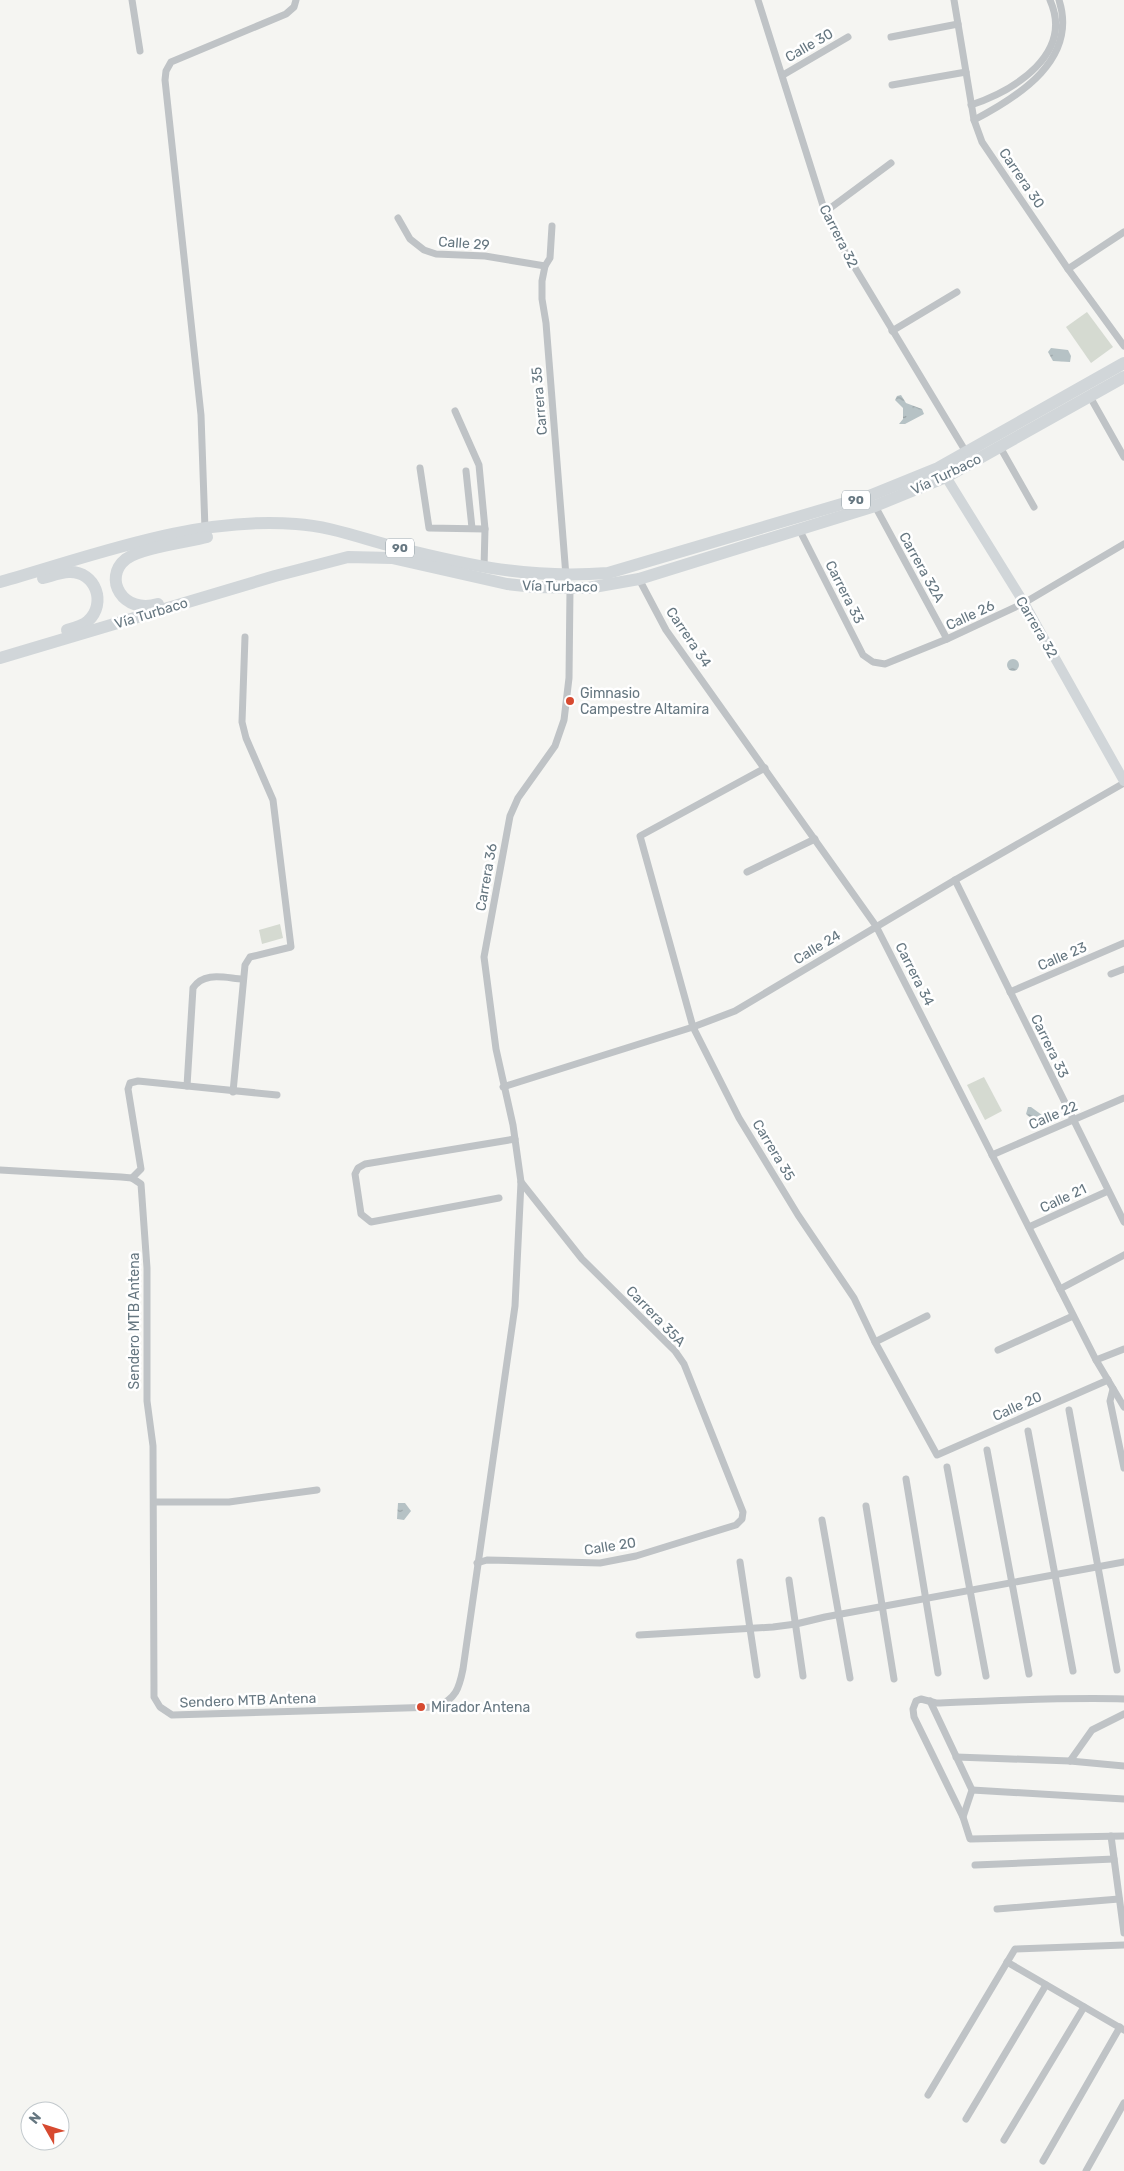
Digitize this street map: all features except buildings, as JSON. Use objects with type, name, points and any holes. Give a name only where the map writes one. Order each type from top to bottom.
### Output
[{"type":"highway","name":"Vía Turbaco","points":[[1,657],[275,576],[348,557],[392,558],[507,584],[570,589],[613,585],[639,579],[875,506],[946,477],[1000,447],[1087,391],[1124,363]]},
{"type":"highway","name":"Vía Turbaco","points":[[0,582],[152,539],[235,524],[264,522],[314,526],[484,568],[534,575],[566,576],[608,573],[632,568],[869,496],[938,468],[1087,391],[1124,377]]},
{"type":"highway","points":[[235,524],[216,535],[134,554],[120,566],[116,578],[118,589],[124,599],[142,607],[260,571],[275,576]]},
{"type":"highway","points":[[0,590],[68,572],[78,573],[88,578],[98,594],[98,604],[94,614],[87,622],[8,646],[1,657]]},
{"type":"street","points":[[132,0],[140,51]]},
{"type":"street","points":[[205,529],[201,415],[165,80],[166,71],[172,62],[286,14],[294,7],[296,0]]},
{"type":"street","name":"Carrera 32","points":[[758,0],[783,75],[824,212],[837,238],[892,331],[966,452]]},
{"type":"street","name":"Carrera 30","points":[[954,0],[971,105],[982,142],[1068,269],[1124,346]]},
{"type":"street","points":[[971,105],[1008,90],[1037,66],[1050,46],[1056,31],[1056,15],[1050,0]]},
{"type":"street","points":[[974,120],[1018,93],[1041,73],[1058,51],[1064,31],[1064,15],[1059,0]]},
{"type":"street","points":[[891,37],[958,24]]},
{"type":"street","name":"Calle 30","points":[[783,75],[848,37]]},
{"type":"street","points":[[892,85],[966,72]]},
{"type":"street","points":[[824,212],[890,163]]},
{"type":"street","name":"Calle 29","points":[[398,218],[410,239],[424,250],[436,254],[485,256],[545,266]]},
{"type":"street","name":"Carrera 35","points":[[552,226],[550,258],[545,266],[542,299],[566,576]]},
{"type":"street","points":[[1068,269],[1124,232]]},
{"type":"street","points":[[892,331],[957,292]]},
{"type":"street","points":[[1087,391],[1124,457]]},
{"type":"street","points":[[455,411],[479,465],[486,529],[484,568]]},
{"type":"street","points":[[1000,447],[1034,507]]},
{"type":"street","points":[[420,468],[429,528],[486,529]]},
{"type":"street","points":[[466,470],[472,528]]},
{"type":"street","name":"Carrera 32","points":[[946,477],[1024,603],[1124,782]]},
{"type":"street","name":"Carrera 32A","points":[[875,506],[947,639]]},
{"type":"street","name":"Carrera 33","points":[[799,529],[863,655],[873,662]]},
{"type":"street","name":"Calle 26","points":[[873,662],[884,664],[947,639],[1024,603],[1124,544]]},
{"type":"street","name":"Carrera 34","points":[[639,579],[666,630],[876,926],[1073,1316],[1124,1407]]},
{"type":"street","name":"Carrera 36","points":[[521,1182],[515,1139],[503,1087],[488,998],[484,957],[510,816],[518,798],[556,746],[564,720],[568,678],[570,589]]},
{"type":"street","points":[[233,1092],[245,965],[250,957],[291,947],[274,800],[246,738],[242,722],[245,637]]},
{"type":"street","name":"Carrera 35","points":[[765,768],[640,836],[693,1027],[739,1118],[798,1215],[854,1298],[875,1342],[936,1455]]},
{"type":"street","name":"Calle 24","points":[[503,1087],[693,1027],[736,1011],[876,926],[1124,782]]},
{"type":"street","points":[[747,872],[815,839]]},
{"type":"street","name":"Carrera 33","points":[[955,880],[1124,1222]]},
{"type":"street","name":"Calle 23","points":[[1010,992],[1124,943]]},
{"type":"street","points":[[1111,974],[1124,969]]},
{"type":"street","points":[[187,1086],[193,988],[198,981],[206,977],[243,979]]},
{"type":"street","points":[[0,1170],[132,1178],[141,1169],[128,1089],[130,1083],[138,1081],[277,1095]]},
{"type":"street","name":"Calle 22","points":[[992,1155],[1124,1098]]},
{"type":"street","points":[[499,1198],[371,1222],[361,1214],[355,1174],[358,1168],[365,1164],[515,1139]]},
{"type":"street","name":"Sendero MTB Antena","points":[[132,1178],[141,1184],[144,1204],[147,1268],[147,1401],[153,1446],[154,1502],[154,1698],[160,1707],[172,1715],[437,1707],[450,1701],[459,1691],[515,1306],[521,1182]]},
{"type":"street","name":"Carrera 35A","points":[[521,1182],[582,1258],[675,1351],[684,1364],[743,1512],[742,1519]]},
{"type":"street","name":"Calle 21","points":[[1029,1227],[1108,1191]]},
{"type":"street","points":[[1060,1289],[1124,1256]]},
{"type":"street","points":[[875,1342],[926,1316]]},
{"type":"street","points":[[998,1350],[1073,1316]]},
{"type":"street","points":[[1096,1360],[1124,1349]]},
{"type":"street","name":"Calle 20","points":[[936,1455],[1108,1380]]},
{"type":"street","points":[[1113,1389],[1110,1401],[1124,1468]]},
{"type":"street","points":[[1069,1410],[1117,1670]]},
{"type":"street","points":[[1028,1431],[1073,1672]]},
{"type":"street","points":[[987,1450],[1029,1674]]},
{"type":"street","points":[[946,1467],[986,1676]]},
{"type":"street","points":[[906,1479],[938,1673]]},
{"type":"street","points":[[154,1502],[229,1502],[317,1490]]},
{"type":"street","points":[[866,1506],[894,1679]]},
{"type":"street","name":"Calle 20","points":[[477,1563],[487,1560],[570,1564],[600,1563],[636,1556],[736,1525],[742,1519]]},
{"type":"street","points":[[822,1520],[850,1678]]},
{"type":"street","points":[[740,1562],[757,1675]]},
{"type":"street","points":[[639,1635],[796,1624],[839,1614],[1124,1562]]},
{"type":"street","points":[[789,1580],[803,1676]]},
{"type":"street","points":[[1124,1699],[1058,1697],[1026,1701],[930,1701],[921,1699],[916,1701],[913,1709],[914,1717],[962,1817],[970,1839],[1124,1836]]},
{"type":"street","points":[[930,1701],[972,1790],[962,1817]]},
{"type":"street","points":[[1070,1761],[1092,1730],[1124,1714]]},
{"type":"street","points":[[956,1757],[1070,1761],[1124,1766]]},
{"type":"street","points":[[972,1790],[1124,1799]]},
{"type":"street","points":[[1111,1836],[1124,1933]]},
{"type":"street","points":[[975,1865],[1114,1859]]},
{"type":"street","points":[[997,1909],[1119,1899]]},
{"type":"street","points":[[928,2096],[1015,1949],[1124,1945]]},
{"type":"street","points":[[1007,1962],[1122,2028],[1043,2160]]},
{"type":"street","points":[[966,2119],[1046,1985]]},
{"type":"street","points":[[1004,2140],[1084,2007]]},
{"type":"street","points":[[1086,2171],[1124,2103]]},
{"type":"shaded area","points":[[1087,312],[1113,347],[1091,363],[1066,327]]},
{"type":"shaded area","points":[[280,924],[283,938],[262,944],[259,930]]},
{"type":"shaded area","points":[[984,1077],[1002,1111],[985,1120],[967,1085]]},
{"type":"water","points":[[1051,348],[1068,350],[1071,356],[1070,362],[1053,361],[1048,352]]},
{"type":"water","points":[[901,395],[906,403],[922,409],[924,414],[905,424],[899,424],[903,419],[903,408],[895,400],[897,396]]},
{"type":"water","points":[[1011,659],[1015,659],[1019,665],[1015,671],[1011,671],[1007,667],[1007,663]]},
{"type":"water","points":[[1028,1107],[1042,1115],[1039,1120],[1034,1121],[1026,1114]]},
{"type":"water","points":[[398,1503],[405,1503],[411,1511],[404,1520],[397,1519]]},
{"type":"place","name":"Gimnasio Campestre Altamira","points":[[570,701]]},
{"type":"place","name":"Mirador Antena","points":[[421,1707]]}]
